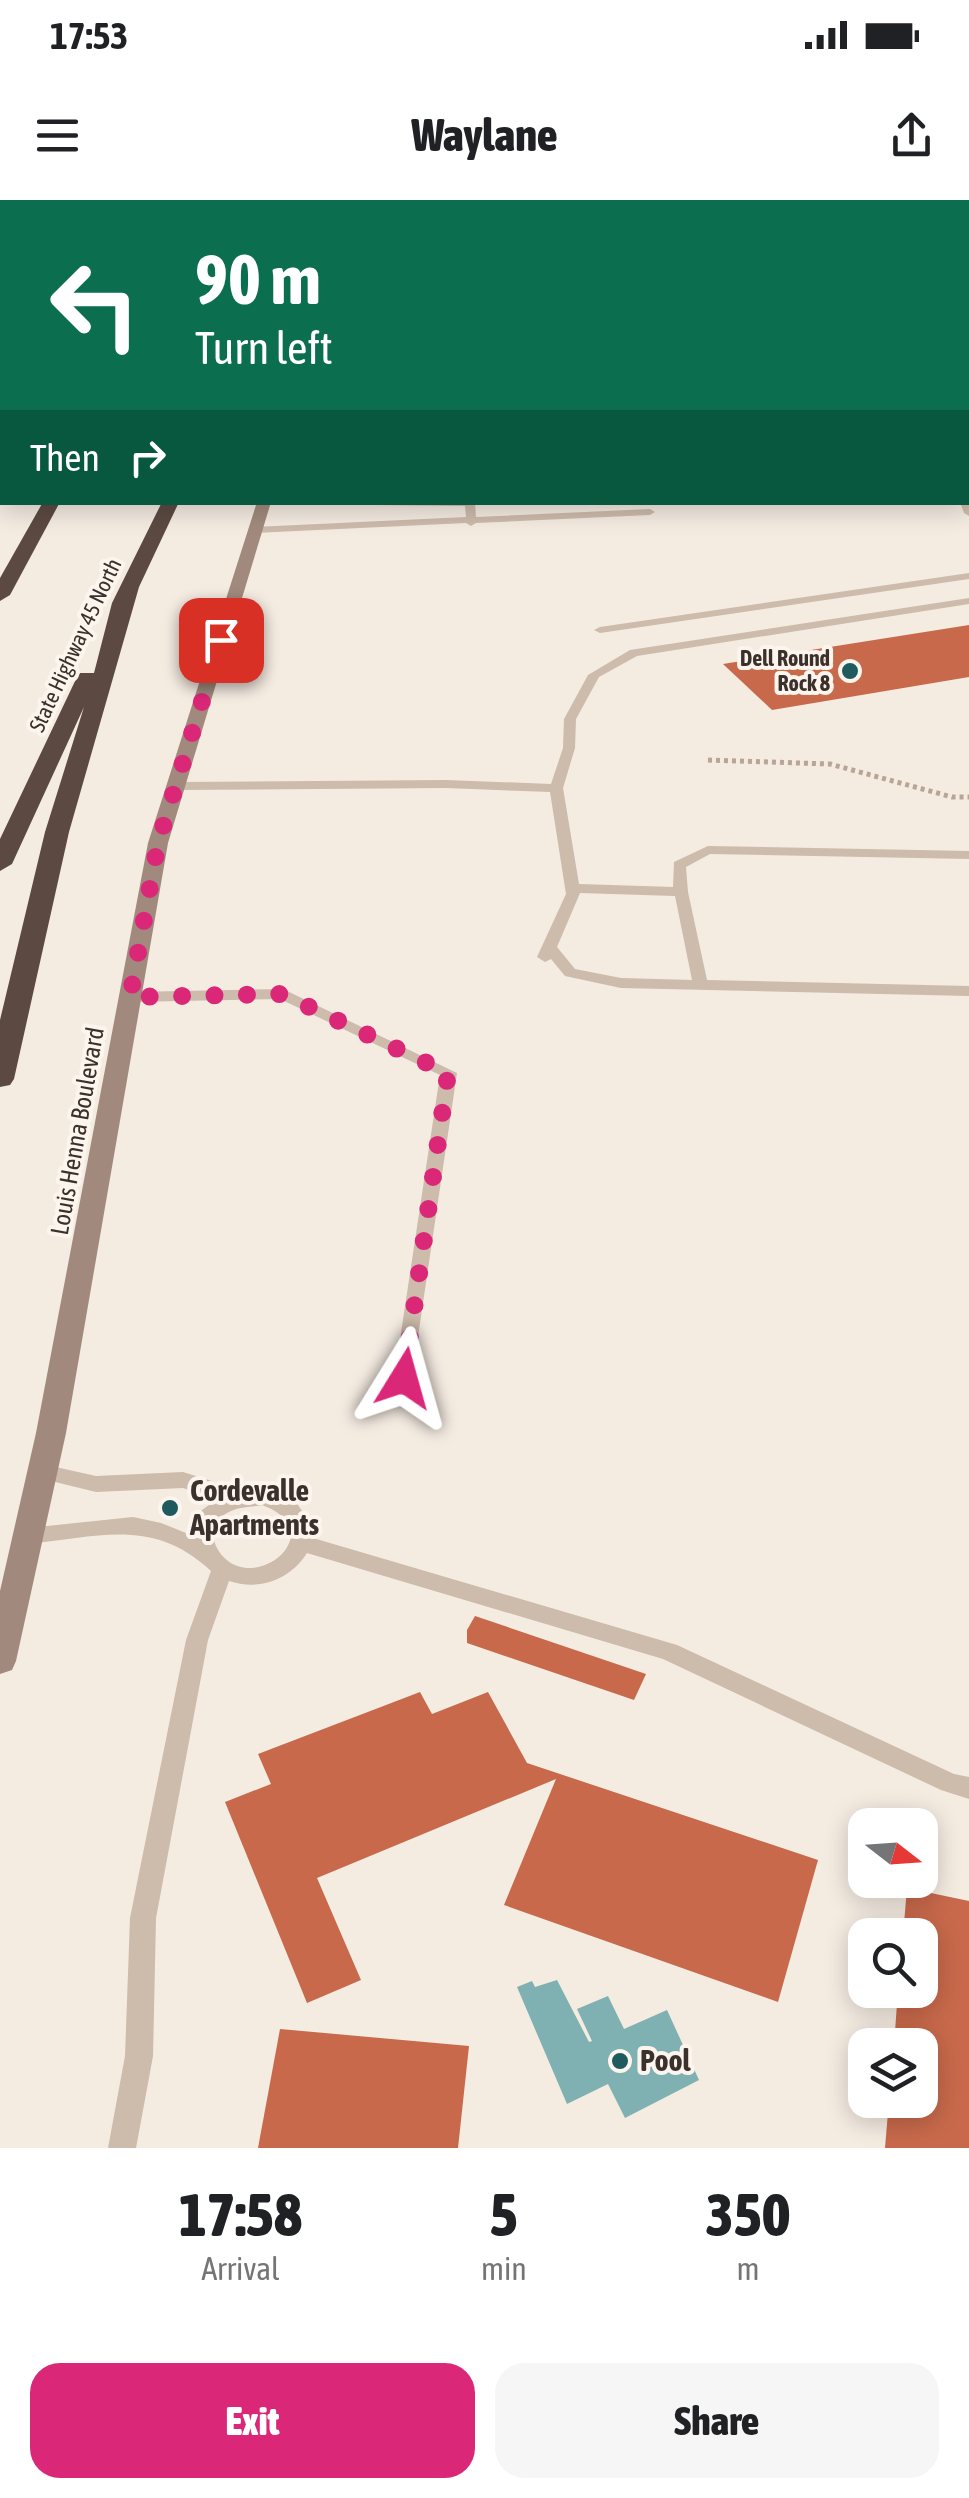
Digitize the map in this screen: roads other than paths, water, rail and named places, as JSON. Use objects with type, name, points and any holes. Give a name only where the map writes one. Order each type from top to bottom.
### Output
[{"type":"highway","points":[[0,562],[48,505]]},
{"type":"highway","points":[[0,596],[48,505]]},
{"type":"highway","name":"State Highway 45 North","points":[[0,864],[169,505]]},
{"type":"highway","points":[[0,1080],[56,832],[130,587]]},
{"type":"main road","name":"Louis Henna Boulevard","points":[[0,1661],[42,1472],[158,843],[263,505]]},
{"type":"lane","points":[[470,505],[471,523]]},
{"type":"lane","points":[[254,530],[650,512]]},
{"type":"lane","points":[[634,652],[600,630],[969,576]]},
{"type":"lane","points":[[858,594],[878,614]]},
{"type":"lane","points":[[969,601],[634,652],[594,675],[580,694],[570,719],[569,748],[556,788],[573,894],[547,952],[570,973],[621,983],[701,988],[969,991]]},
{"type":"lane","points":[[178,786],[446,784],[556,788]]},
{"type":"lane","points":[[701,988],[678,865],[708,850],[969,854]]},
{"type":"lane","points":[[572,888],[681,892]]},
{"type":"lane","points":[[130,997],[282,994],[448,1073],[404,1378]]},
{"type":"lane","points":[[42,1472],[96,1484],[183,1480],[241,1498],[262,1497],[282,1502],[296,1512],[303,1526],[302,1543],[278,1569],[240,1576],[209,1562],[201,1549],[200,1533],[208,1518],[222,1506],[241,1498]]},
{"type":"lane","points":[[28,1536],[133,1525],[161,1531],[201,1549]]},
{"type":"lane","points":[[302,1543],[669,1652],[950,1783],[969,1788]]},
{"type":"lane","points":[[122,2148],[139,2056],[144,1918],[197,1640],[222,1571]]},
{"type":"water","name":"Pool","points":[[557,1980],[589,2042],[592,2041],[577,2009],[608,1996],[624,2029],[667,2010],[699,2080],[625,2118],[608,2084],[567,2104],[517,1987],[532,1981],[535,1987]]},
{"type":"place","name":"Dell Round Rock 8","points":[[850,671]]},
{"type":"place","name":"Cordevalle Apartments","points":[[170,1508]]},
{"type":"place","name":"Pool","points":[[620,2061]]}]
